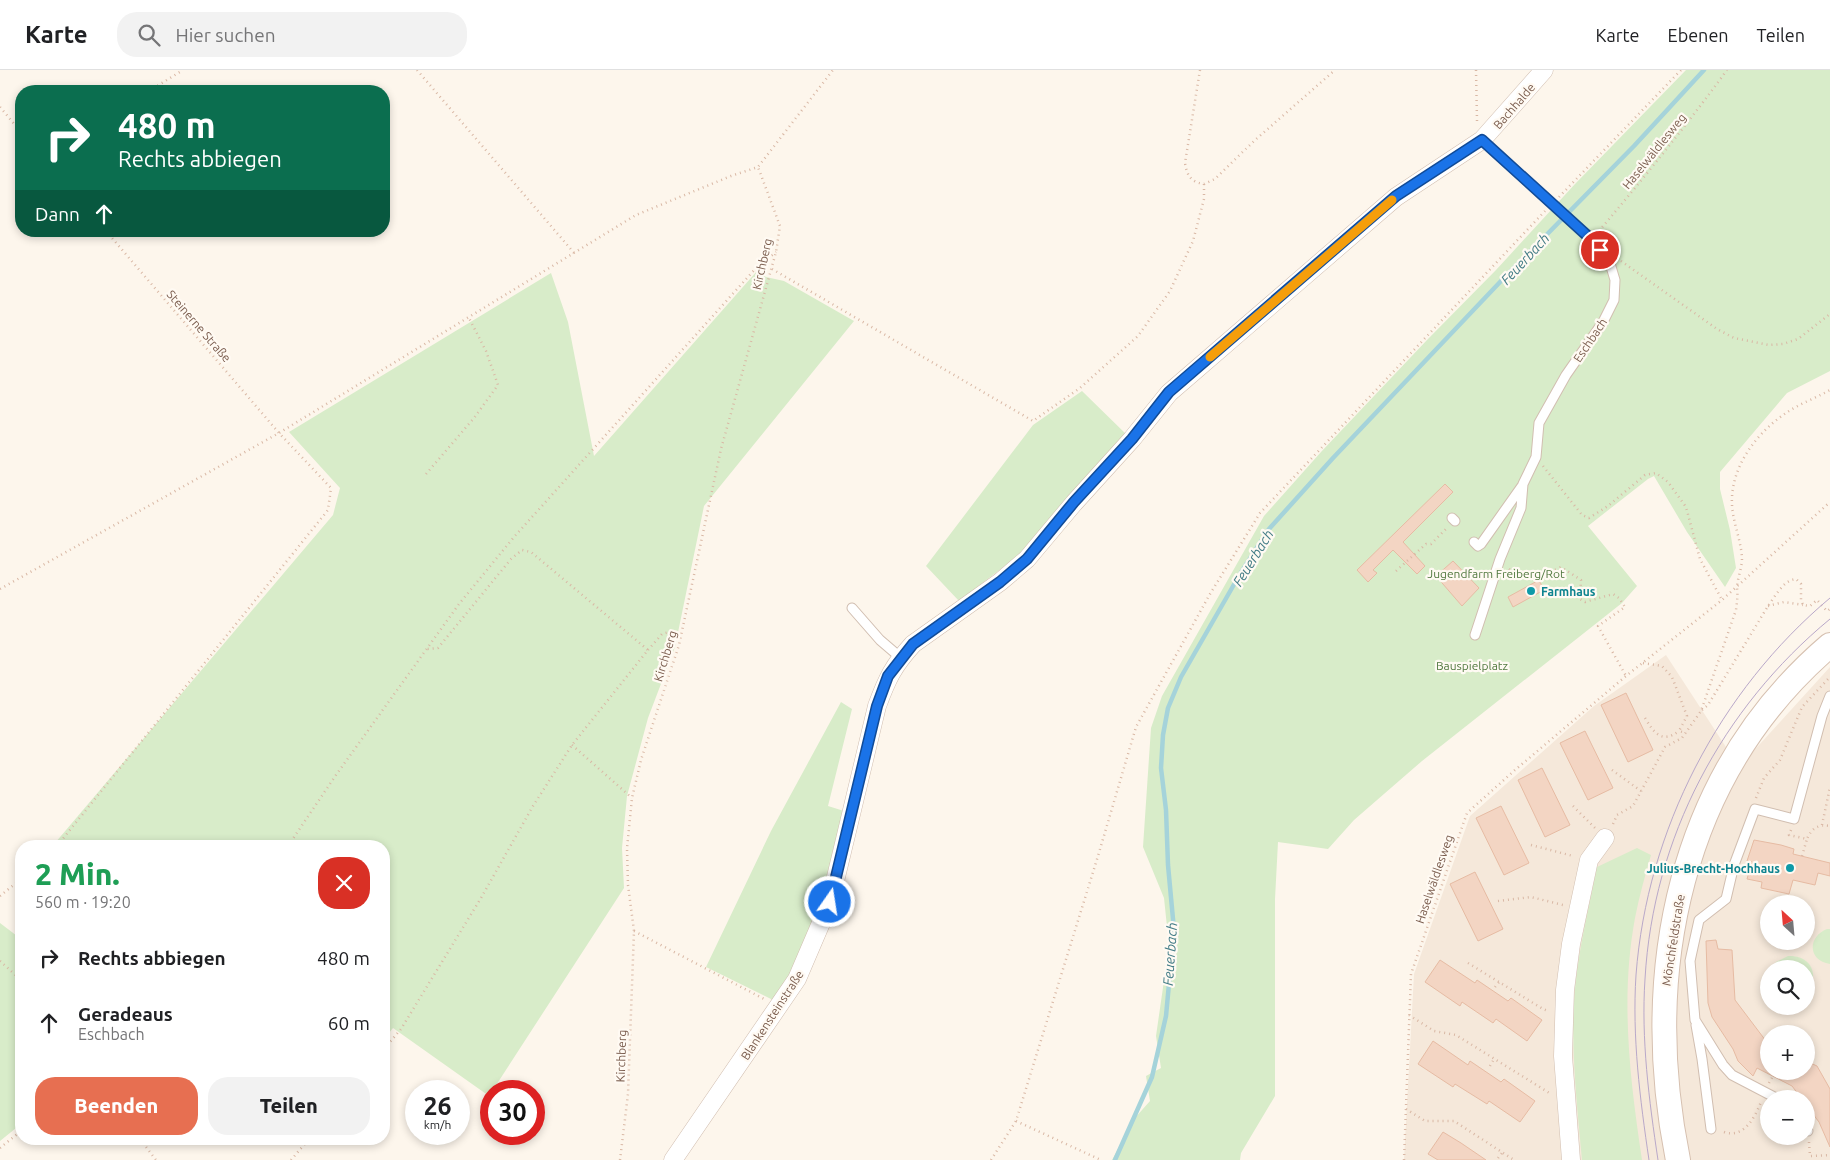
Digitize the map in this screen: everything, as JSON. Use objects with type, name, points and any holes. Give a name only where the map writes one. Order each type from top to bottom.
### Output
[{"type":"main road","name":"Mönchfeldstraße","points":[[1678,1160],[1668,1094],[1664,1022],[1668,953],[1681,884],[1696,839],[1712,802],[1733,763],[1770,708],[1798,676],[1830,645]]},
{"type":"street","name":"Bachhalde","points":[[1482,140],[1544,70]]},
{"type":"street","name":"Blankensteinstraße","points":[[673,1160],[797,979],[830,902],[877,706],[888,676],[901,658],[913,644],[1000,582],[1027,559],[1074,502],[1132,439],[1169,392],[1396,196],[1482,140]]},
{"type":"street","points":[[1571,1160],[1563,1056],[1564,990],[1571,944],[1589,860],[1605,838]]},
{"type":"lane","name":"Eschbach","points":[[1482,140],[1592,240],[1609,260],[1615,280],[1614,300],[1603,322],[1566,375],[1539,423],[1535,459]]},
{"type":"lane","points":[[1474,542],[1478,546],[1481,544],[1523,484],[1535,459]]},
{"type":"lane","points":[[1475,634],[1500,559],[1521,508],[1523,484]]},
{"type":"lane","points":[[852,608],[880,640],[901,658]]},
{"type":"lane","points":[[1710,1129],[1702,1059],[1695,1020],[1690,961],[1699,920],[1726,899],[1734,865],[1755,809],[1794,819],[1822,716],[1830,696]]},
{"type":"lane","points":[[1695,1020],[1723,1065],[1732,1075],[1761,1090]]},
{"type":"path","points":[[159,85],[183,70]]},
{"type":"path","points":[[417,70],[575,254]]},
{"type":"path","points":[[0,589],[279,433],[636,215],[731,176],[758,167],[833,70]]},
{"type":"path","points":[[1200,70],[1185,163],[1186,174],[1192,180],[1204,184],[1215,179],[1334,70]]},
{"type":"path","points":[[1476,70],[1477,130],[1482,140]]},
{"type":"path","points":[[990,1160],[1016,1121],[1136,727],[1210,594],[1260,513],[1555,207],[1681,70]]},
{"type":"path","name":"Haselwäldlesweg","points":[[1592,240],[1642,181],[1727,70]]},
{"type":"path","points":[[0,107],[15,125]]},
{"type":"path","name":"Kirchberg","points":[[620,1160],[628,1094],[634,931],[628,885],[627,848],[632,798],[641,760],[680,637],[721,449],[776,252],[780,226],[758,167]]},
{"type":"path","points":[[772,269],[1033,421],[1080,388],[1138,336],[1170,291],[1193,241],[1204,199],[1204,184]]},
{"type":"path","name":"Steinerne Straße","points":[[62,840],[328,510],[331,488],[279,433],[111,237]]},
{"type":"path","points":[[292,840],[458,604],[514,536],[756,268],[776,252]]},
{"type":"path","points":[[1609,260],[1616,258],[1717,329],[1734,338],[1769,345],[1783,344],[1798,339],[1830,314]]},
{"type":"path","points":[[426,474],[474,418],[498,385],[486,351],[469,318]]},
{"type":"path","points":[[1701,711],[1736,610],[1739,595],[1737,586],[1741,574],[1742,557],[1732,506],[1735,476],[1751,447],[1762,434],[1786,413],[1830,390]]},
{"type":"path","points":[[1535,459],[1582,515],[1589,518],[1608,506],[1645,475],[1656,473],[1668,482],[1686,507],[1700,559],[1722,600]]},
{"type":"path","name":"Haselwäldlesweg","points":[[1404,1160],[1411,974],[1467,813],[1626,676],[1722,600],[1830,502]]},
{"type":"path","points":[[1396,571],[1426,544]]},
{"type":"path","points":[[427,649],[438,648],[511,559],[522,550],[531,552],[648,650]]},
{"type":"path","points":[[1510,570],[1526,579],[1542,576],[1561,566],[1581,580],[1580,599],[1585,602],[1613,594],[1619,598],[1625,607],[1598,626],[1626,676]]},
{"type":"path","points":[[1573,806],[1605,838],[1617,815],[1633,806],[1666,746],[1682,738],[1701,711],[1708,705],[1768,606],[1791,579],[1796,579],[1801,584],[1801,600],[1803,604]]},
{"type":"path","points":[[1768,606],[1784,602],[1810,606],[1817,600],[1827,611],[1830,609]]},
{"type":"path","points":[[390,1042],[401,1029],[481,898],[533,806],[572,745],[662,634],[673,631],[680,637]]},
{"type":"path","points":[[1643,663],[1662,666],[1672,677],[1687,716],[1679,731],[1673,736],[1663,737],[1653,732],[1645,718]]},
{"type":"path","points":[[1755,809],[1754,802],[1764,778],[1780,760],[1802,707],[1830,677]]},
{"type":"path","points":[[1679,731],[1686,733]]},
{"type":"path","points":[[572,745],[632,798]]},
{"type":"path","points":[[1612,770],[1641,791]]},
{"type":"path","points":[[1822,825],[1830,788]]},
{"type":"path","points":[[1794,819],[1789,835],[1807,839]]},
{"type":"path","points":[[1802,856],[1810,832],[1815,827],[1822,825],[1830,826]]},
{"type":"path","points":[[1531,845],[1589,860]]},
{"type":"path","points":[[0,896],[15,884]]},
{"type":"path","points":[[1498,901],[1531,897],[1579,908]]},
{"type":"path","points":[[634,931],[779,1007]]},
{"type":"path","points":[[0,961],[15,975]]},
{"type":"path","points":[[1468,963],[1543,1009],[1564,1016]]},
{"type":"path","points":[[1495,987],[1499,982]]},
{"type":"path","points":[[1409,1015],[1434,1031],[1456,1035],[1566,1103]]},
{"type":"path","points":[[1490,1066],[1494,1059]]},
{"type":"path","points":[[1724,1132],[1731,1134],[1741,1131],[1754,1119],[1760,1104]]},
{"type":"path","points":[[1406,1109],[1425,1121],[1454,1121],[1514,1160]]},
{"type":"path","points":[[1016,1121],[1102,1160]]},
{"type":"path","points":[[0,1148],[15,1136]]},
{"type":"path","points":[[145,1145],[156,1160]]},
{"type":"path","points":[[291,1160],[304,1145]]},
{"type":"path","points":[[1809,1145],[1810,1156],[1830,1155]]},
{"type":"path","points":[[1498,1158],[1502,1153]]},
{"type":"shaded area","points":[[1666,655],[1739,767],[1830,667],[1830,1160],[1404,1160],[1414,974],[1470,816],[1594,706]]},
{"type":"green space","points":[[1686,70],[1830,70],[1830,371],[1787,393],[1720,472],[1720,489],[1730,530],[1736,568],[1725,587],[1687,532],[1654,476],[1588,526],[1637,586],[1622,603],[1422,761],[1354,820],[1328,849],[1278,842],[1275,899],[1275,1096],[1241,1153],[1240,1160],[1112,1160],[1134,1119],[1150,1101],[1146,1076],[1161,1068],[1156,1036],[1169,946],[1164,898],[1143,847],[1151,728],[1162,696],[1264,516],[1321,452]]},
{"type":"green space","points":[[757,271],[766,277],[784,281],[854,321],[704,506],[675,647],[648,718],[627,796],[622,848],[624,888],[499,1080],[480,1080],[480,1090],[470,1083],[470,1080],[466,1080],[393,1028],[390,1032],[390,840],[58,840],[333,515],[340,488],[289,432],[551,273],[568,322],[594,456]]},
{"type":"green space","points":[[1082,391],[1128,436],[1019,555],[959,601],[926,566],[1033,425]]},
{"type":"green space","points":[[841,702],[852,709],[828,806],[844,811],[821,901],[789,978],[775,1001],[706,967],[771,831]]},
{"type":"green space","points":[[1637,848],[1651,855],[1635,918],[1628,979],[1627,1009],[1628,1039],[1642,1160],[1582,1160],[1573,1031],[1575,988],[1582,942],[1597,867]]},
{"type":"green space","points":[[0,923],[15,934],[15,1129],[0,1141]]},
{"type":"green space","points":[[1830,929],[1830,964],[1823,962],[1814,954],[1815,939],[1820,933]]},
{"type":"green space","points":[[1788,956],[1804,960],[1780,960]]},
{"type":"building","points":[[1445,484],[1453,492],[1403,542],[1425,566],[1417,574],[1393,550],[1373,570],[1377,573],[1368,582],[1357,570]]},
{"type":"building","points":[[1453,561],[1479,588],[1462,606],[1436,576]]},
{"type":"building","name":"Farmhaus","points":[[1539,580],[1544,590],[1513,607],[1508,597]]},
{"type":"building","points":[[1626,693],[1653,750],[1628,762],[1601,705]]},
{"type":"building","points":[[1585,731],[1613,788],[1588,800],[1560,743]]},
{"type":"building","points":[[1542,768],[1570,825],[1545,837],[1518,780]]},
{"type":"building","points":[[1501,806],[1529,863],[1504,875],[1476,818]]},
{"type":"building","name":"Julius-Brecht-Hochhaus","points":[[1754,840],[1781,845],[1794,849],[1793,854],[1830,863],[1830,876],[1818,873],[1815,885],[1793,880],[1789,894],[1761,888],[1762,882],[1747,879],[1752,862],[1747,861]]},
{"type":"building","points":[[1475,872],[1503,929],[1478,941],[1450,884]]},
{"type":"building","points":[[1716,940],[1718,949],[1732,950],[1735,1000],[1760,1033],[1760,1070],[1757,1068],[1753,1076],[1738,1061],[1733,1049],[1712,1017],[1708,1003],[1706,941]]},
{"type":"building","points":[[1440,960],[1475,983],[1477,980],[1508,1001],[1511,998],[1542,1020],[1527,1041],[1496,1019],[1493,1023],[1462,1002],[1460,1006],[1425,982]]},
{"type":"building","points":[[1433,1041],[1468,1065],[1470,1061],[1501,1082],[1504,1079],[1535,1101],[1520,1122],[1489,1101],[1487,1104],[1455,1084],[1453,1087],[1418,1064]]},
{"type":"building","points":[[1815,1065],[1817,1066],[1830,1089],[1830,1147],[1815,1117],[1815,1090],[1795,1090],[1792,1086],[1780,1080],[1815,1080]]},
{"type":"building","points":[[1443,1132],[1486,1160],[1438,1160],[1428,1154]]},
{"type":"waterway","name":"Feuerbach","points":[[1115,1160],[1152,1077],[1166,1016],[1174,930],[1168,865],[1166,810],[1161,768],[1163,735],[1168,708],[1181,677],[1240,574],[1269,529],[1333,458],[1501,281],[1634,146],[1704,70]]},
{"type":"tram line","points":[[1649,1160],[1638,1068],[1635,998],[1643,921],[1655,868],[1673,817],[1696,767],[1723,720],[1754,676],[1790,635],[1830,598]]},
{"type":"tram line","points":[[1658,1160],[1647,1070],[1644,1002],[1651,927],[1662,876],[1679,827],[1700,779],[1726,735],[1757,693],[1791,654],[1830,619]]},
{"type":"slow traffic","points":[[1210,357],[1358,232],[1392,200]]},
{"type":"place","name":"Farmhaus","points":[[1531,591]]},
{"type":"place","name":"Julius-Brecht-Hochhaus","points":[[1790,868]]},
{"type":"route","points":[[830,902],[877,706],[888,676],[901,658],[913,644],[1000,582],[1027,559],[1074,502],[1132,439],[1169,392],[1358,232],[1396,196],[1482,140],[1592,240],[1600,250]]},
{"type":"park label","name":"Jugendfarm Freiberg/Rot","points":[[1496,573]]},
{"type":"park label","name":"Bauspielplatz","points":[[1472,665]]}]
